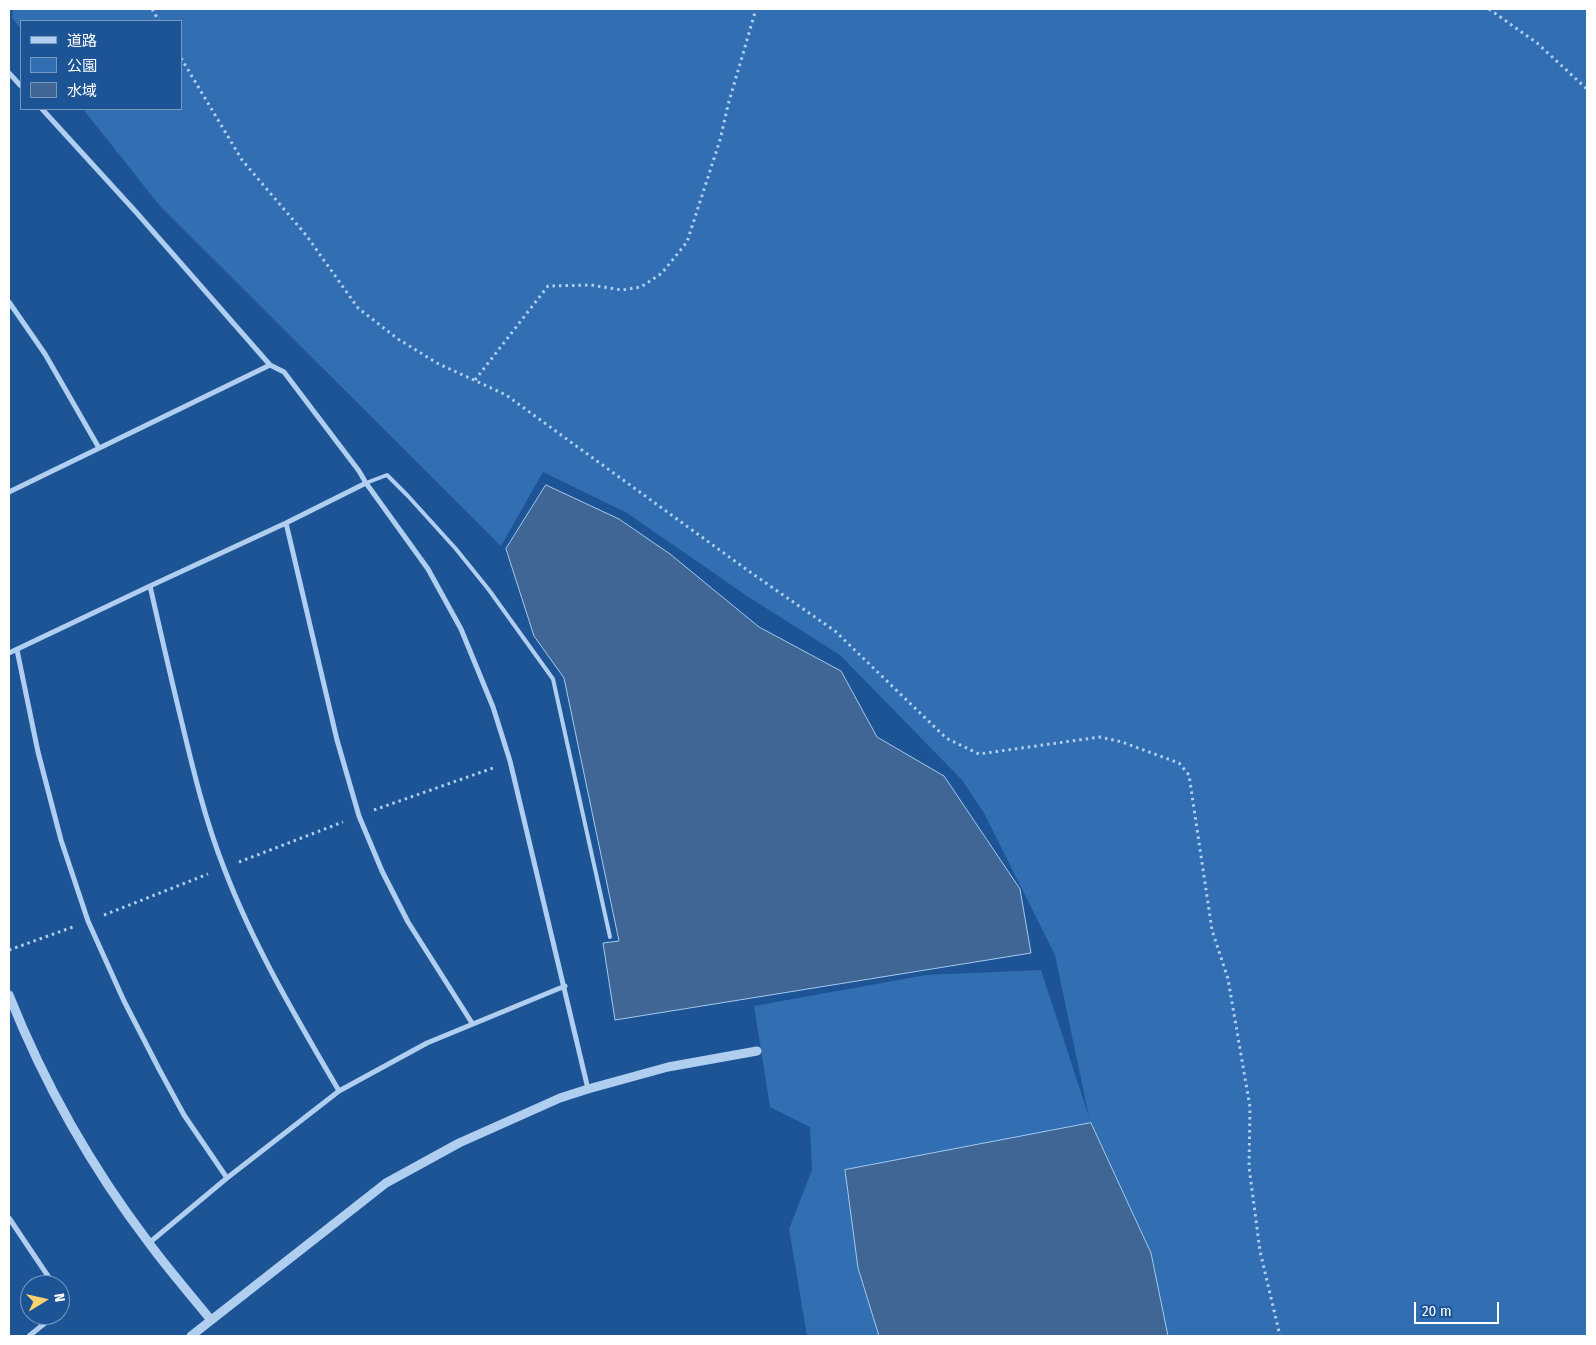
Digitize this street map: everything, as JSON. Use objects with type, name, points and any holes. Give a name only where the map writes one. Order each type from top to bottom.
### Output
[{"type":"street","points":[[9,72],[20,85]]},
{"type":"street","points":[[43,110],[136,212],[270,366],[284,372],[359,471],[428,569],[461,629],[492,706],[510,761],[588,1089]]},
{"type":"street","points":[[9,302],[45,354],[99,448]]},
{"type":"street","points":[[9,492],[270,366]]},
{"type":"street","points":[[9,654],[286,523],[366,483]]},
{"type":"street","points":[[286,523],[337,740],[359,816],[382,871],[408,922],[472,1023]]},
{"type":"street","points":[[150,586],[192,763],[204,809],[223,868],[257,946],[339,1091]]},
{"type":"street","points":[[17,650],[38,752],[61,840],[88,921],[124,1001],[158,1068],[184,1115],[227,1178]]},
{"type":"street","points":[[149,1243],[227,1178],[339,1091],[427,1043],[564,986]]},
{"type":"street","points":[[9,996],[48,1082],[112,1192],[149,1243],[211,1320]]},
{"type":"street","points":[[191,1336],[386,1183],[459,1142],[551,1102],[588,1089],[668,1067],[757,1051]]},
{"type":"street","points":[[9,1218],[47,1275]]},
{"type":"street","points":[[29,1336],[43,1325]]},
{"type":"lane","points":[[366,483],[386,475],[408,496],[456,549],[489,590],[553,679],[610,937]]},
{"type":"path","points":[[152,9],[158,20]]},
{"type":"path","points":[[475,380],[548,286],[591,285],[622,290],[640,288],[662,273],[687,242],[720,140],[728,105],[756,9]]},
{"type":"path","points":[[1489,9],[1537,43],[1587,89]]},
{"type":"path","points":[[182,60],[242,160],[306,235],[358,308],[398,339],[437,363],[506,395],[750,572],[835,631],[946,738],[978,754],[1100,738],[1122,742],[1179,763],[1189,775],[1212,930],[1228,979],[1250,1107],[1249,1167],[1260,1252],[1280,1336]]},
{"type":"path","points":[[9,950],[359,816],[510,761]]},
{"type":"green space","points":[[13,9],[1587,9],[1587,1336],[1168,1336],[1151,1253],[858,1268],[879,1336],[807,1336],[789,1229],[812,1170],[810,1127],[770,1107],[754,1006],[926,975],[1041,970],[1089,1117],[1055,955],[984,813],[962,780],[840,655],[747,596],[627,513],[543,472],[501,546],[160,206],[84,110],[182,110],[182,20],[20,20],[20,28],[12,18]]},
{"type":"water","points":[[546,485],[619,519],[670,554],[759,627],[841,671],[877,737],[944,776],[1020,889],[1031,953],[615,1020],[603,943],[619,941],[564,678],[534,636],[506,549]]},
{"type":"water","points":[[1091,1123],[1151,1253],[1168,1336],[879,1336],[858,1268],[845,1170]]}]
